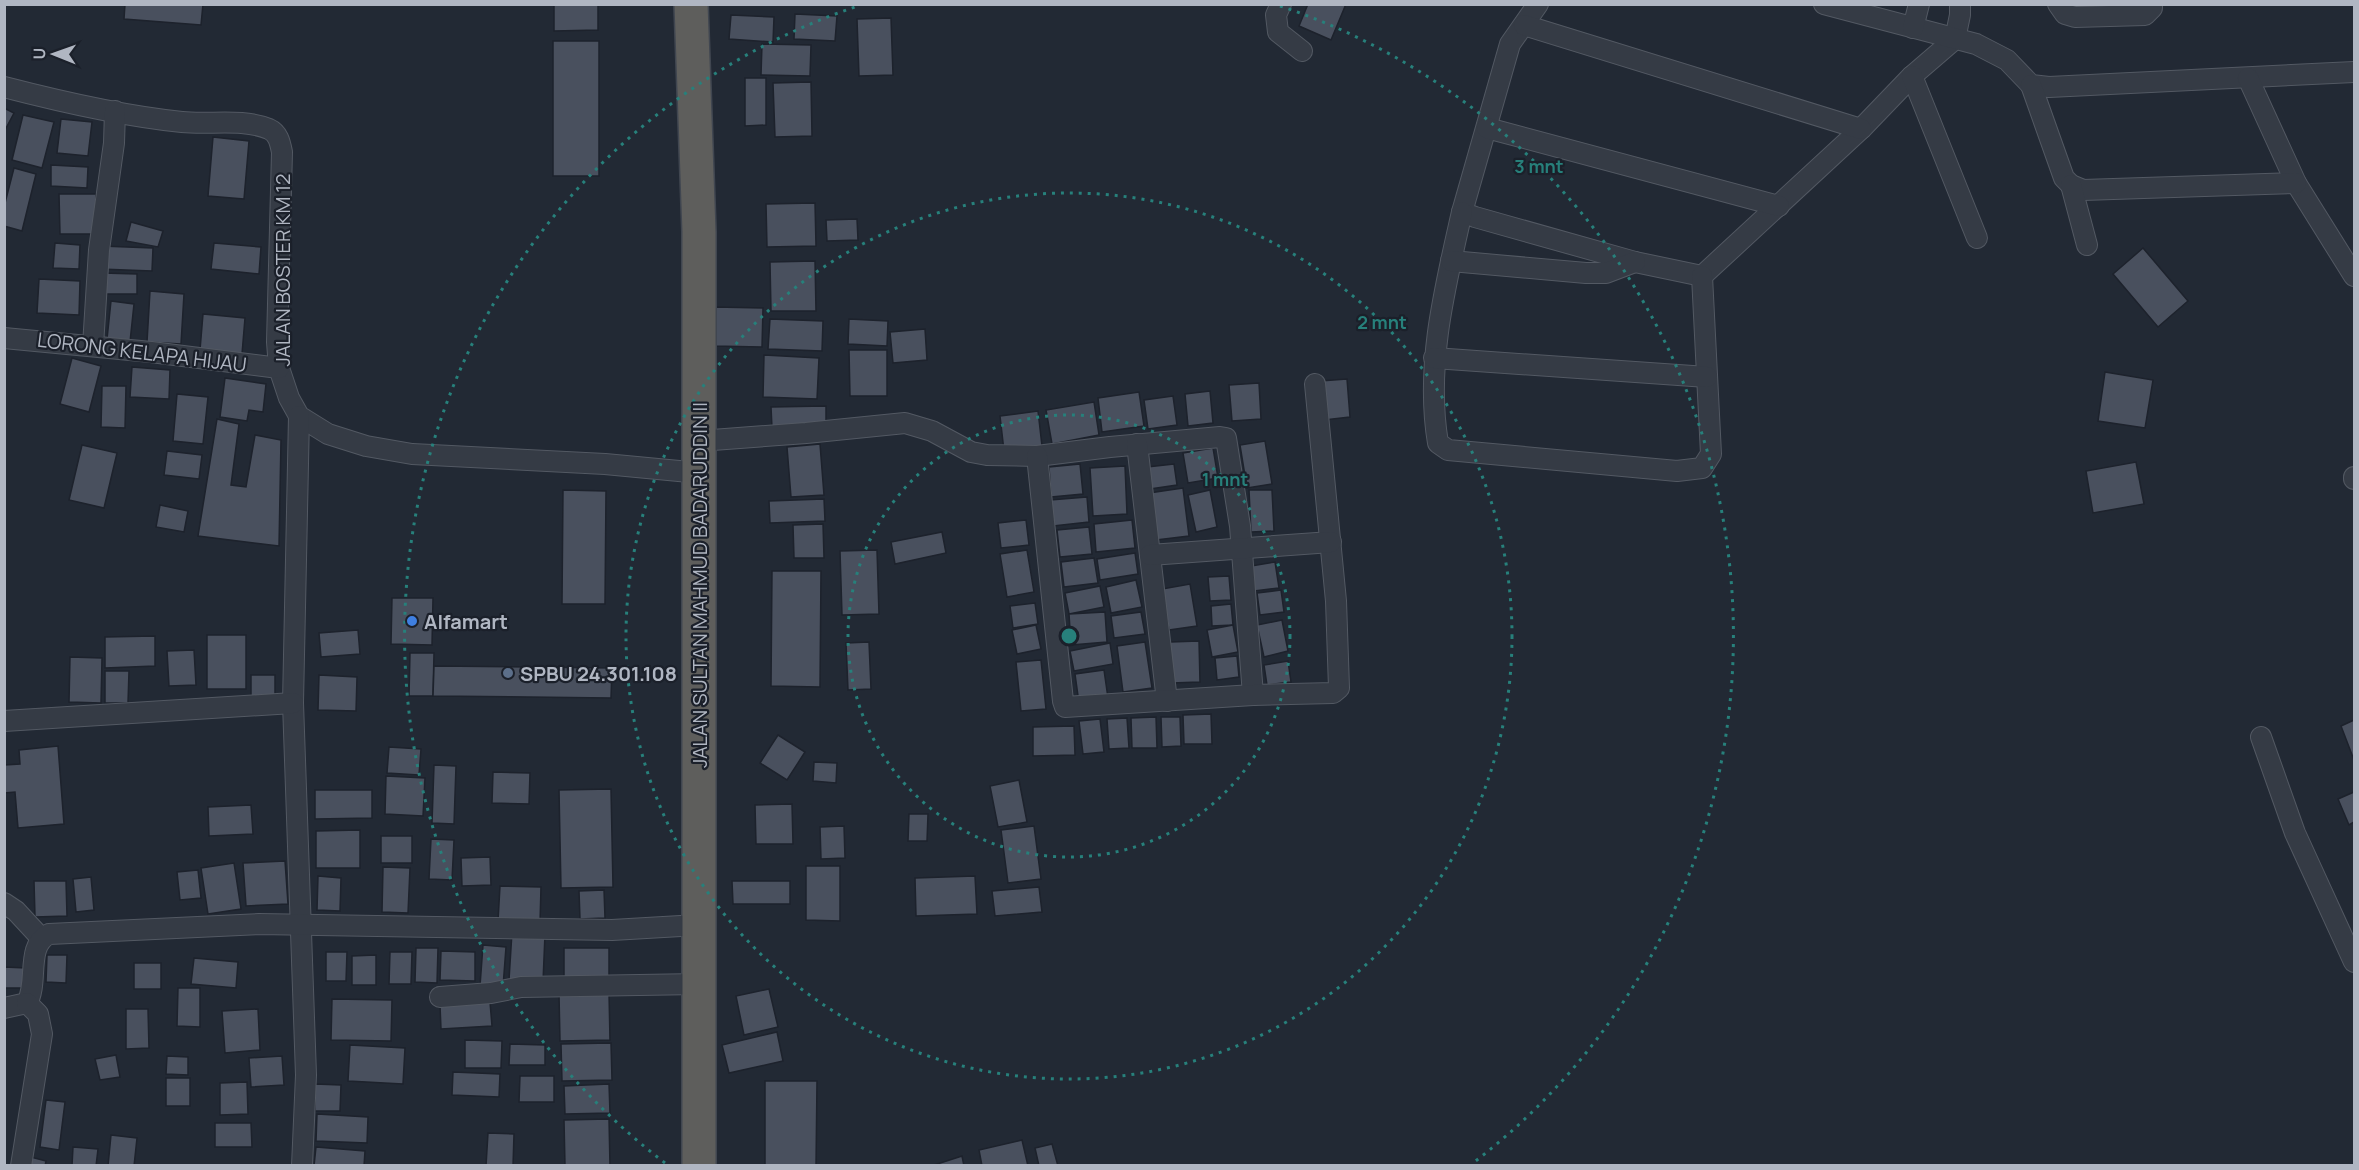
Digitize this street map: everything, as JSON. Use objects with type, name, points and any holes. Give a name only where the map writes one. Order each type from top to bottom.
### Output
[{"type":"highway","name":"JALAN SULTAN MAHMUD BADARUDDIN II","points":[[691,4],[699,232],[699,1166]]},
{"type":"street","points":[[1281,4],[1276,15],[1278,32],[1302,51]]},
{"type":"street","points":[[1538,4],[1510,44],[1462,212],[1434,358],[1435,422],[1438,443],[1449,450],[1677,471],[1702,468],[1710,454],[1702,276]]},
{"type":"street","points":[[1824,4],[1976,44],[2007,60],[2031,85],[2064,178],[2071,185],[2083,190],[2296,183]]},
{"type":"street","points":[[1913,28],[1919,4]]},
{"type":"street","points":[[1702,276],[1861,129],[1912,76],[1955,39],[1960,4]]},
{"type":"street","points":[[2058,4],[2065,14],[2075,16],[2145,15],[2152,8],[2152,4]]},
{"type":"street","points":[[1524,25],[1861,129]]},
{"type":"street","points":[[2031,85],[2049,87],[2355,72]]},
{"type":"street","points":[[1912,76],[1977,238]]},
{"type":"street","points":[[2248,78],[2296,183],[2355,276]]},
{"type":"street","name":"JALAN BOSTER KM 12","points":[[4,87],[115,111],[182,122],[257,125],[272,130],[279,138],[282,152],[277,342],[279,368],[289,398],[299,416]]},
{"type":"street","points":[[93,345],[99,250],[114,143],[115,111]]},
{"type":"street","points":[[1486,129],[1779,206]]},
{"type":"street","points":[[2071,185],[2087,245]]},
{"type":"street","points":[[1462,212],[1635,262],[1702,276]]},
{"type":"street","points":[[1451,261],[1586,273],[1606,273],[1635,262]]},
{"type":"street","name":"LORONG KELAPA HIJAU","points":[[4,338],[93,345],[279,368]]},
{"type":"street","points":[[1434,358],[1707,377]]},
{"type":"street","points":[[1037,456],[1065,707],[1253,694],[1333,693],[1339,688],[1336,601],[1315,384]]},
{"type":"street","points":[[299,416],[328,434],[366,446],[412,454],[605,464],[700,473]]},
{"type":"street","points":[[299,416],[293,703],[306,1075],[302,1166]]},
{"type":"street","points":[[699,441],[905,423],[932,431],[971,452],[987,455],[1037,456],[1137,444],[1226,438],[1232,468],[1241,548],[1253,694]]},
{"type":"street","points":[[1137,444],[1167,701]]},
{"type":"street","points":[[1150,555],[1331,542]]},
{"type":"street","points":[[4,722],[293,703]]},
{"type":"street","points":[[2261,737],[2295,832],[2355,962]]},
{"type":"street","points":[[4,903],[16,911],[41,938]]},
{"type":"street","points":[[27,1004],[32,994],[36,945],[41,938],[49,934],[260,924],[612,930],[698,925]]},
{"type":"street","points":[[440,997],[491,993],[520,987],[698,984]]},
{"type":"street","points":[[4,1008],[27,1004]]},
{"type":"street","points":[[21,1166],[42,1034],[38,1014],[27,1004]]},
{"type":"building","points":[[125,4],[203,4],[201,25],[124,19]]},
{"type":"building","points":[[554,4],[598,4],[598,30],[554,31]]},
{"type":"building","points":[[1308,4],[1346,4],[1331,40],[1299,26]]},
{"type":"building","points":[[795,14],[837,16],[835,41],[794,39]]},
{"type":"building","points":[[731,15],[774,17],[773,42],[729,39]]},
{"type":"building","points":[[891,18],[893,75],[859,76],[857,19]]},
{"type":"building","points":[[553,41],[599,41],[599,176],[553,176]]},
{"type":"building","points":[[762,44],[811,45],[810,76],[761,75]]},
{"type":"building","points":[[745,78],[766,78],[766,125],[745,126]]},
{"type":"building","points":[[811,82],[812,136],[775,137],[773,83]]},
{"type":"building","points":[[4,108],[14,113],[4,132]]},
{"type":"building","points":[[23,115],[54,122],[42,168],[12,160]]},
{"type":"building","points":[[61,119],[92,122],[88,156],[57,153]]},
{"type":"building","points":[[213,137],[249,141],[244,199],[208,196]]},
{"type":"building","points":[[51,165],[88,167],[87,188],[51,186]]},
{"type":"building","points":[[14,168],[36,174],[22,231],[4,226],[4,207]]},
{"type":"building","points":[[59,194],[96,194],[96,234],[60,234]]},
{"type":"building","points":[[815,203],[816,246],[767,247],[766,204]]},
{"type":"building","points":[[857,219],[858,240],[827,241],[826,220]]},
{"type":"building","points":[[131,222],[163,231],[158,247],[126,241]]},
{"type":"building","points":[[55,243],[80,245],[79,269],[53,268]]},
{"type":"building","points":[[214,243],[261,247],[259,274],[211,269]]},
{"type":"building","points":[[101,246],[153,248],[152,271],[100,269]]},
{"type":"building","points":[[2143,248],[2188,301],[2158,327],[2113,274]]},
{"type":"building","points":[[815,261],[816,311],[771,311],[770,262]]},
{"type":"building","points":[[102,273],[137,274],[137,294],[102,294]]},
{"type":"building","points":[[39,279],[80,281],[79,315],[37,313]]},
{"type":"building","points":[[150,291],[184,294],[181,344],[147,342]]},
{"type":"building","points":[[111,301],[134,304],[130,342],[107,339]]},
{"type":"building","points":[[714,307],[763,308],[762,347],[713,346]]},
{"type":"building","points":[[203,314],[245,318],[242,354],[200,350]]},
{"type":"building","points":[[770,319],[823,321],[822,351],[768,349]]},
{"type":"building","points":[[849,319],[888,321],[887,346],[848,344]]},
{"type":"building","points":[[925,329],[927,360],[893,363],[890,332]]},
{"type":"building","points":[[849,350],[887,350],[887,396],[850,396]]},
{"type":"building","points":[[764,355],[819,358],[817,399],[763,397]]},
{"type":"building","points":[[72,358],[101,366],[89,412],[60,404]]},
{"type":"building","points":[[132,367],[170,370],[169,399],[130,397]]},
{"type":"building","points":[[2105,372],[2153,380],[2145,428],[2098,421]]},
{"type":"building","points":[[225,378],[266,384],[263,412],[249,410],[247,421],[220,417]]},
{"type":"building","points":[[1347,379],[1350,417],[1324,420],[1320,381]]},
{"type":"building","points":[[1259,383],[1261,419],[1232,421],[1229,385]]},
{"type":"building","points":[[102,386],[126,386],[125,428],[101,427]]},
{"type":"building","points":[[1210,391],[1213,423],[1188,426],[1185,394]]},
{"type":"building","points":[[1139,392],[1144,426],[1102,432],[1098,398]]},
{"type":"building","points":[[177,394],[208,397],[203,444],[173,441]]},
{"type":"building","points":[[1173,396],[1177,425],[1148,429],[1144,400]]},
{"type":"building","points":[[1094,402],[1099,435],[1052,444],[1046,410]]},
{"type":"building","points":[[826,406],[826,427],[772,428],[771,407]]},
{"type":"building","points":[[1038,411],[1042,446],[1004,451],[1000,416]]},
{"type":"building","points":[[217,419],[239,424],[231,485],[246,487],[255,435],[281,440],[279,546],[198,536]]},
{"type":"building","points":[[1265,441],[1272,484],[1247,488],[1240,445]]},
{"type":"building","points":[[820,444],[824,495],[791,497],[787,447]]},
{"type":"building","points":[[82,445],[117,453],[104,508],[69,500]]},
{"type":"building","points":[[1213,448],[1218,478],[1188,483],[1183,453]]},
{"type":"building","points":[[167,451],[202,455],[199,479],[164,475]]},
{"type":"building","points":[[2136,462],[2144,504],[2093,513],[2086,471]]},
{"type":"building","points":[[1080,464],[1083,494],[1051,497],[1049,467]]},
{"type":"building","points":[[1174,464],[1177,485],[1150,489],[1147,467]]},
{"type":"building","points":[[1125,466],[1127,514],[1093,516],[1090,468]]},
{"type":"building","points":[[1183,488],[1189,536],[1156,540],[1149,493]]},
{"type":"building","points":[[563,490],[606,491],[605,604],[562,604]]},
{"type":"building","points":[[1210,490],[1217,527],[1196,532],[1188,495]]},
{"type":"building","points":[[1249,490],[1272,490],[1274,531],[1251,532]]},
{"type":"building","points":[[1087,497],[1089,522],[1053,526],[1050,500]]},
{"type":"building","points":[[824,499],[825,521],[770,523],[769,501]]},
{"type":"building","points":[[160,505],[188,511],[184,532],[156,527]]},
{"type":"building","points":[[1026,520],[1029,545],[1001,548],[998,523]]},
{"type":"building","points":[[1132,520],[1135,548],[1096,552],[1094,524]]},
{"type":"building","points":[[823,524],[824,558],[794,558],[793,525]]},
{"type":"building","points":[[1089,527],[1092,554],[1060,557],[1057,530]]},
{"type":"building","points":[[942,532],[946,553],[895,564],[891,542]]},
{"type":"building","points":[[877,550],[879,614],[842,615],[840,551]]},
{"type":"building","points":[[1027,550],[1034,592],[1007,597],[1000,554]]},
{"type":"building","points":[[1135,553],[1138,574],[1100,580],[1097,559]]},
{"type":"building","points":[[1094,558],[1098,583],[1064,587],[1061,562]]},
{"type":"building","points":[[1275,562],[1279,588],[1254,591],[1251,566]]},
{"type":"building","points":[[772,571],[821,571],[820,687],[771,686]]},
{"type":"building","points":[[1229,576],[1231,600],[1210,601],[1208,577]]},
{"type":"building","points":[[1136,580],[1142,607],[1111,613],[1106,587]]},
{"type":"building","points":[[1190,584],[1197,626],[1169,630],[1162,589]]},
{"type":"building","points":[[1100,586],[1104,607],[1069,614],[1065,593]]},
{"type":"building","points":[[1281,590],[1284,612],[1260,615],[1257,593]]},
{"type":"building","name":"Alfamart","points":[[392,598],[433,598],[432,645],[391,644]]},
{"type":"building","points":[[1035,603],[1038,624],[1013,628],[1010,606]]},
{"type":"building","points":[[1231,604],[1233,625],[1212,626],[1211,606]]},
{"type":"building","points":[[1105,612],[1107,642],[1071,645],[1069,614]]},
{"type":"building","points":[[1141,612],[1145,634],[1114,638],[1111,616]]},
{"type":"building","points":[[1282,620],[1288,651],[1264,657],[1257,625]]},
{"type":"building","points":[[1036,625],[1041,649],[1017,654],[1012,630]]},
{"type":"building","points":[[1233,625],[1238,652],[1212,657],[1207,630]]},
{"type":"building","points":[[358,630],[360,654],[321,657],[319,633]]},
{"type":"building","points":[[207,635],[246,635],[246,689],[207,689]]},
{"type":"building","points":[[155,636],[155,666],[105,668],[105,637]]},
{"type":"building","points":[[1199,641],[1200,682],[1171,683],[1170,642]]},
{"type":"building","points":[[869,642],[871,689],[848,690],[846,643]]},
{"type":"building","points":[[1145,642],[1152,688],[1123,692],[1117,646]]},
{"type":"building","points":[[1110,643],[1113,664],[1074,671],[1070,651]]},
{"type":"building","points":[[194,650],[196,685],[169,686],[167,651]]},
{"type":"building","points":[[410,653],[434,653],[433,696],[409,696]]},
{"type":"building","points":[[1237,656],[1239,677],[1217,680],[1215,658]]},
{"type":"building","points":[[70,657],[102,658],[101,703],[69,702]]},
{"type":"building","points":[[1041,660],[1046,709],[1021,711],[1016,662]]},
{"type":"building","points":[[1288,661],[1291,682],[1267,685],[1264,665]]},
{"type":"building","points":[[434,666],[612,668],[611,698],[433,696]]},
{"type":"building","points":[[1104,670],[1108,698],[1079,703],[1075,674]]},
{"type":"building","points":[[105,671],[129,671],[128,703],[105,703]]},
{"type":"building","points":[[251,675],[275,675],[275,698],[251,698]]},
{"type":"building","points":[[319,675],[357,677],[356,711],[318,710]]},
{"type":"building","points":[[1211,714],[1212,744],[1184,744],[1183,715]]},
{"type":"building","points":[[1156,717],[1157,748],[1132,748],[1131,718]]},
{"type":"building","points":[[1161,717],[1180,717],[1181,746],[1162,747]]},
{"type":"building","points":[[1127,718],[1129,748],[1109,749],[1107,719]]},
{"type":"building","points":[[1100,719],[1104,752],[1083,754],[1079,721]]},
{"type":"building","points":[[2354,720],[2354,760],[2341,726]]},
{"type":"building","points":[[1074,726],[1075,755],[1033,756],[1033,727]]},
{"type":"building","points":[[778,735],[805,752],[787,780],[760,763]]},
{"type":"building","points":[[58,746],[64,824],[18,828],[15,792],[4,793],[4,765],[20,764],[19,750]]},
{"type":"building","points":[[389,747],[421,749],[419,775],[387,773]]},
{"type":"building","points":[[814,762],[837,763],[836,783],[813,781]]},
{"type":"building","points":[[434,765],[456,766],[454,824],[432,823]]},
{"type":"building","points":[[493,772],[530,773],[529,804],[492,803]]},
{"type":"building","points":[[386,776],[425,778],[423,816],[385,814]]},
{"type":"building","points":[[1019,780],[1027,822],[998,827],[990,786]]},
{"type":"building","points":[[611,789],[613,887],[561,888],[559,790]]},
{"type":"building","points":[[315,790],[372,790],[372,818],[315,819]]},
{"type":"building","points":[[2354,792],[2354,822],[2349,825],[2338,799]]},
{"type":"building","points":[[792,804],[793,844],[756,844],[755,805]]},
{"type":"building","points":[[251,805],[253,834],[209,836],[208,807]]},
{"type":"building","points":[[909,814],[928,814],[927,841],[908,841]]},
{"type":"building","points":[[844,826],[845,858],[821,859],[820,827]]},
{"type":"building","points":[[1034,826],[1041,879],[1008,883],[1001,830]]},
{"type":"building","points":[[360,830],[360,868],[316,868],[316,831]]},
{"type":"building","points":[[381,836],[412,836],[412,863],[381,863]]},
{"type":"building","points":[[431,839],[454,840],[452,880],[429,879]]},
{"type":"building","points":[[490,857],[491,885],[462,886],[461,858]]},
{"type":"building","points":[[285,861],[288,904],[246,906],[243,863]]},
{"type":"building","points":[[234,863],[241,909],[208,914],[201,868]]},
{"type":"building","points":[[806,866],[840,866],[840,921],[806,920]]},
{"type":"building","points":[[383,867],[410,868],[408,913],[382,912]]},
{"type":"building","points":[[198,870],[201,898],[180,900],[177,872]]},
{"type":"building","points":[[318,876],[341,878],[340,911],[317,910]]},
{"type":"building","points":[[975,876],[977,914],[916,916],[915,878]]},
{"type":"building","points":[[91,877],[94,910],[76,912],[73,879]]},
{"type":"building","points":[[34,881],[66,881],[67,916],[35,917]]},
{"type":"building","points":[[732,881],[790,881],[790,904],[733,904]]},
{"type":"building","points":[[500,886],[541,887],[540,923],[498,921]]},
{"type":"building","points":[[1039,887],[1042,912],[995,916],[992,891]]},
{"type":"building","points":[[604,890],[605,918],[580,919],[579,891]]},
{"type":"building","points":[[512,932],[545,934],[543,982],[509,980]]},
{"type":"building","points":[[483,945],[506,947],[503,987],[480,986]]},
{"type":"building","points":[[416,948],[438,948],[437,983],[415,982]]},
{"type":"building","points":[[564,948],[609,948],[609,981],[564,981]]},
{"type":"building","points":[[441,951],[475,952],[475,981],[440,980]]},
{"type":"building","points":[[326,952],[347,952],[346,981],[326,981]]},
{"type":"building","points":[[390,952],[412,952],[411,984],[389,984]]},
{"type":"building","points":[[47,955],[67,955],[66,983],[46,982]]},
{"type":"building","points":[[376,955],[376,985],[352,985],[352,956]]},
{"type":"building","points":[[194,958],[238,962],[236,988],[191,984]]},
{"type":"building","points":[[134,963],[161,963],[161,989],[134,989]]},
{"type":"building","points":[[4,967],[26,968],[25,988],[4,988]]},
{"type":"building","points":[[178,988],[200,988],[200,1027],[177,1026]]},
{"type":"building","points":[[769,989],[778,1027],[744,1035],[736,996]]},
{"type":"building","points":[[609,993],[610,1040],[560,1041],[559,994]]},
{"type":"building","points":[[332,999],[392,1000],[391,1041],[331,1040]]},
{"type":"building","points":[[490,1002],[492,1026],[441,1029],[440,1005]]},
{"type":"building","points":[[126,1009],[148,1009],[149,1048],[126,1049]]},
{"type":"building","points":[[258,1009],[260,1050],[225,1053],[222,1011]]},
{"type":"building","points":[[777,1032],[783,1061],[729,1073],[722,1045]]},
{"type":"building","points":[[465,1040],[502,1041],[501,1068],[465,1068]]},
{"type":"building","points":[[611,1043],[612,1080],[562,1081],[561,1044]]},
{"type":"building","points":[[510,1044],[545,1045],[545,1065],[509,1065]]},
{"type":"building","points":[[350,1045],[405,1048],[403,1084],[348,1081]]},
{"type":"building","points":[[116,1055],[120,1077],[100,1080],[95,1059]]},
{"type":"building","points":[[167,1056],[188,1057],[188,1075],[166,1074]]},
{"type":"building","points":[[282,1056],[284,1085],[251,1087],[249,1058]]},
{"type":"building","points":[[453,1072],[500,1074],[499,1097],[452,1095]]},
{"type":"building","points":[[520,1076],[554,1076],[554,1102],[519,1102]]},
{"type":"building","points":[[166,1078],[190,1078],[190,1106],[166,1106]]},
{"type":"building","points":[[765,1081],[817,1081],[816,1166],[765,1166]]},
{"type":"building","points":[[247,1082],[248,1114],[220,1115],[220,1083]]},
{"type":"building","points":[[315,1084],[341,1085],[340,1111],[315,1111]]},
{"type":"building","points":[[609,1084],[610,1113],[565,1114],[564,1086]]},
{"type":"building","points":[[46,1100],[65,1102],[59,1150],[40,1147]]},
{"type":"building","points":[[317,1114],[368,1117],[367,1143],[316,1141]]},
{"type":"building","points":[[609,1119],[610,1166],[565,1166],[564,1120]]},
{"type":"building","points":[[215,1123],[251,1123],[252,1147],[215,1147]]},
{"type":"building","points":[[488,1133],[514,1134],[513,1166],[486,1166]]},
{"type":"building","points":[[111,1135],[137,1138],[134,1166],[108,1166]]},
{"type":"building","points":[[1022,1140],[1028,1166],[982,1166],[979,1150]]},
{"type":"building","points":[[1052,1144],[1058,1166],[1039,1166],[1035,1148]]},
{"type":"building","points":[[73,1147],[98,1149],[96,1166],[72,1166]]},
{"type":"building","points":[[316,1147],[365,1151],[364,1166],[314,1166]]},
{"type":"building","points":[[27,1156],[46,1161],[45,1166],[25,1166]]},
{"type":"building","points":[[962,1156],[964,1166],[931,1166]]},
{"type":"place","name":"Alfamart","points":[[412,621]]},
{"type":"place","name":"SPBU 24.301.108","points":[[508,673]]}]
